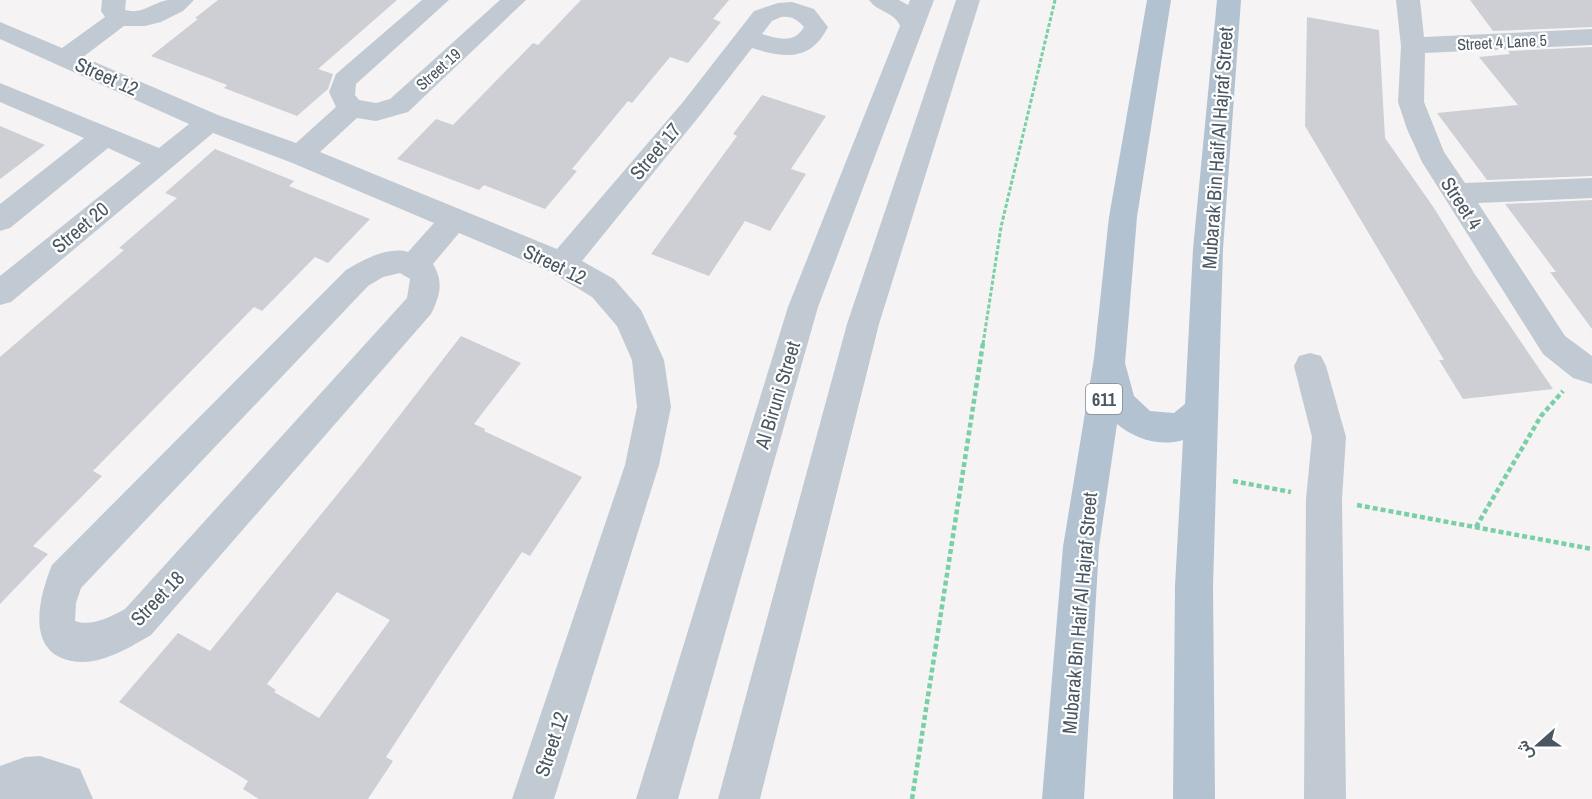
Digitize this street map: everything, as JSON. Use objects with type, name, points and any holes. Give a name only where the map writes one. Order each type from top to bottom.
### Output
[{"type":"main road","name":"Mubarak Bin Haif Al Hajraf Street","points":[[1064,799],[1081,547],[1110,358],[1123,217],[1159,0]]},
{"type":"main road","name":"Mubarak Bin Haif Al Hajraf Street","points":[[1194,799],[1194,586],[1208,249],[1229,0]]},
{"type":"main road","points":[[1110,358],[1119,401],[1129,415],[1149,426],[1166,429],[1184,425],[1202,410]]},
{"type":"street","points":[[66,57],[117,9],[136,21],[159,15],[182,0]]},
{"type":"street","points":[[300,155],[351,108],[342,95],[341,90],[345,80],[437,0]]},
{"type":"street","name":"Street 19","points":[[351,108],[376,112],[399,106],[514,0]]},
{"type":"street","points":[[880,0],[908,15],[917,12]]},
{"type":"street","points":[[739,799],[863,324],[968,0]]},
{"type":"street","name":"Street 4","points":[[1408,0],[1413,46],[1412,102],[1420,129],[1432,155],[1554,345],[1588,369]]},
{"type":"street","name":"Al Biruni Street","points":[[657,799],[803,307],[917,12]]},
{"type":"street","name":"Street 12","points":[[2,29],[209,122],[300,155],[562,264],[603,288],[630,319],[648,360],[654,407],[642,465],[533,799]]},
{"type":"street","name":"Street 4 Lane 5","points":[[1413,46],[1592,37]]},
{"type":"street","name":"Street 17","points":[[562,264],[748,38]]},
{"type":"street","points":[[0,92],[161,160]]},
{"type":"street","name":"Street 20","points":[[0,293],[209,122]]},
{"type":"street","points":[[872,128],[884,140],[896,146],[922,141]]},
{"type":"street","points":[[0,220],[104,137]]},
{"type":"street","points":[[854,180],[872,174],[891,177],[899,183],[905,195]]},
{"type":"street","points":[[1457,194],[1592,188]]},
{"type":"street","points":[[415,264],[455,218]]},
{"type":"street","name":"Street 18","points":[[400,261],[415,264],[422,270],[425,278],[424,295],[420,305],[138,622],[118,635],[97,642],[81,644],[68,640],[58,631],[55,617],[56,599],[64,578],[357,278],[387,263],[400,261]]},
{"type":"street","points":[[1310,366],[1329,437],[1324,499],[1325,799]]},
{"type":"street","points":[[0,787],[23,777],[44,775],[65,784],[72,799]]},
{"type":"path","points":[[912,799],[1001,226],[1055,0]]},
{"type":"path","points":[[1476,527],[1541,416],[1588,369]]},
{"type":"path","points":[[1199,474],[1592,549]]},
{"type":"building","points":[[218,0],[397,0],[318,69],[333,74],[328,89],[297,116],[224,88],[227,85],[151,56]]},
{"type":"building","points":[[581,0],[729,0],[713,19],[721,22],[688,63],[670,57],[632,103],[628,101],[572,169],[577,171],[545,209],[484,185],[479,190],[397,159],[436,119],[453,125],[533,43],[538,45]]},
{"type":"building","points":[[1470,0],[1592,0],[1592,27],[1493,31]]},
{"type":"building","points":[[1307,17],[1379,30],[1385,138],[1553,389],[1463,399],[1439,360],[1444,360],[1305,126]]},
{"type":"building","points":[[1592,47],[1592,176],[1487,180],[1437,113],[1518,105],[1479,57],[1510,54],[1508,51]]},
{"type":"building","points":[[762,95],[826,116],[791,169],[806,174],[770,231],[745,221],[709,276],[651,254],[737,136],[733,134]]},
{"type":"building","points":[[0,126],[45,145],[0,179]]},
{"type":"building","points":[[215,149],[294,181],[289,186],[370,219],[328,263],[315,257],[262,311],[254,307],[93,471],[102,476],[33,546],[48,554],[0,604],[0,357],[124,250],[119,248],[177,198],[165,193]]},
{"type":"building","points":[[1592,200],[1592,329],[1550,272],[1556,272],[1505,204]]},
{"type":"building","points":[[461,336],[521,363],[474,424],[485,429],[484,431],[582,477],[530,556],[522,552],[446,665],[386,757],[393,761],[368,799],[259,799],[243,789],[248,781],[119,702],[178,633],[210,651],[362,464]],"holes":[[[337,592],[390,620],[319,718],[274,692],[276,690],[267,684]]]}]
